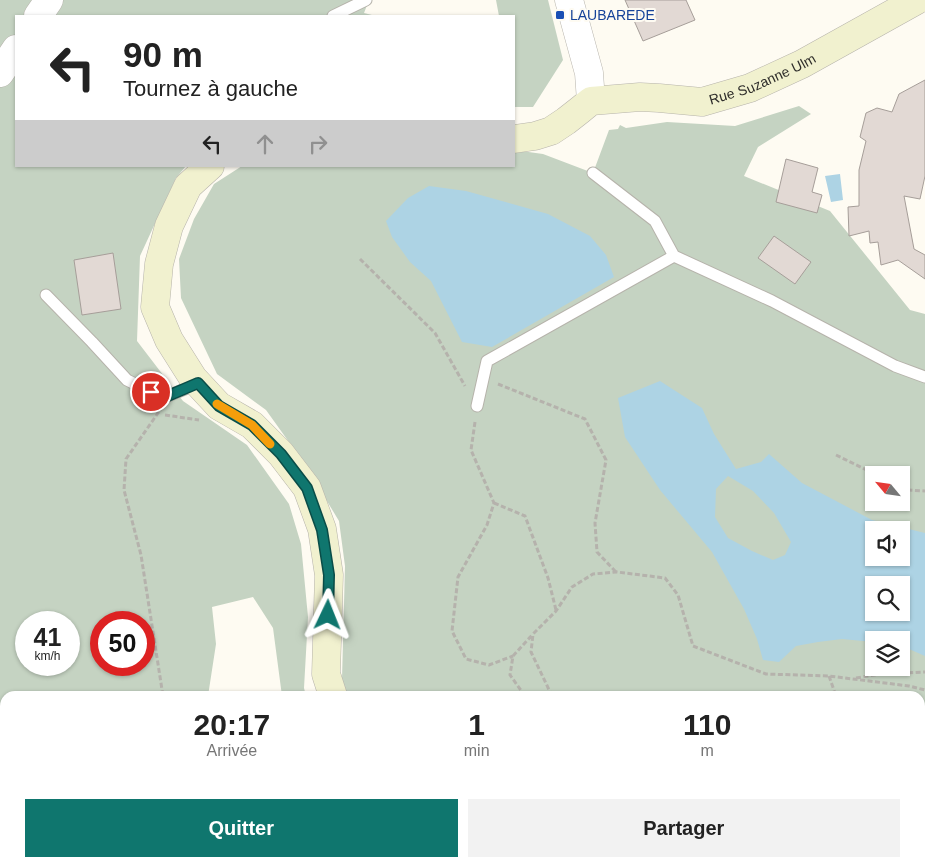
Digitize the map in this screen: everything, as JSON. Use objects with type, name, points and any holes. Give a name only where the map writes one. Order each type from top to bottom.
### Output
[{"type":"main road","name":"Rue Suzanne Ulm","points":[[591,101],[640,97],[702,102],[750,88],[802,64],[917,0]]},
{"type":"main road","points":[[515,139],[551,131],[566,122],[591,101]]},
{"type":"main road","points":[[209,167],[188,186],[169,226],[159,264],[155,306],[169,340],[193,378],[219,406],[252,425],[281,454],[307,488],[322,530],[329,575],[326,674],[331,691]]},
{"type":"street","points":[[39,15],[50,0]]},
{"type":"street","points":[[569,0],[589,73],[591,101]]},
{"type":"street","points":[[0,73],[15,51]]},
{"type":"lane","points":[[335,15],[366,0]]},
{"type":"lane","points":[[593,174],[655,221],[674,256],[772,301],[895,366],[925,377]]},
{"type":"lane","points":[[477,406],[487,361],[674,256]]},
{"type":"lane","points":[[46,296],[92,342],[126,380],[163,398],[198,383]]},
{"type":"path","points":[[360,259],[435,333],[477,406],[471,450],[494,503],[487,525],[458,577],[452,631],[466,659],[489,666],[513,656],[556,611],[572,588],[593,574],[617,572],[665,578],[678,594],[693,646],[766,674],[829,676],[909,686],[925,690]]},
{"type":"path","points":[[484,379],[585,419],[606,460],[595,523],[597,552],[617,572]]},
{"type":"path","points":[[162,691],[142,555],[124,490],[126,459],[158,413],[202,420]]},
{"type":"path","points":[[836,455],[865,469]]},
{"type":"path","points":[[910,490],[925,490]]},
{"type":"path","points":[[494,503],[525,516],[548,578],[556,611]]},
{"type":"path","points":[[533,634],[531,652],[550,691]]},
{"type":"path","points":[[513,656],[510,675],[521,691]]},
{"type":"path","points":[[852,679],[881,674],[925,672]]},
{"type":"path","points":[[829,676],[834,691]]},
{"type":"green space","points":[[0,0],[369,0],[364,13],[372,15],[15,15],[15,167],[185,167],[176,178],[140,256],[137,341],[183,401],[247,445],[289,504],[301,544],[308,617],[305,691],[281,691],[273,628],[253,597],[212,607],[216,644],[209,691],[0,691]]},
{"type":"green space","points":[[496,0],[548,0],[563,60],[533,107],[515,107],[515,15],[499,15]]},
{"type":"green space","points":[[799,106],[811,114],[758,147],[744,176],[830,211],[910,310],[925,314],[925,691],[346,691],[342,679],[345,566],[339,521],[304,463],[266,410],[217,374],[181,298],[179,259],[194,219],[214,184],[240,167],[515,167],[515,150],[543,154],[593,173],[609,130],[618,129],[620,125],[626,128],[667,122],[735,126]]},
{"type":"water","points":[[840,174],[843,200],[831,202],[825,176]]},
{"type":"water","points":[[429,186],[466,191],[548,214],[590,236],[606,255],[614,277],[492,347],[462,342],[431,281],[410,262],[392,237],[386,221],[408,198]]},
{"type":"water","points":[[660,381],[702,408],[714,434],[736,469],[761,462],[769,454],[802,483],[876,521],[865,521],[865,566],[910,566],[910,529],[925,533],[925,656],[910,649],[910,631],[865,631],[865,641],[842,639],[796,646],[779,662],[763,660],[757,639],[744,609],[712,552],[660,490],[625,437],[618,398]],"holes":[[[728,476],[753,491],[774,513],[791,542],[785,555],[773,560],[728,538],[715,517],[716,489]]]},
{"type":"building","points":[[625,0],[686,0],[695,20],[643,41]]},
{"type":"building","points":[[925,80],[925,176],[920,199],[904,196],[914,249],[925,255],[925,279],[898,260],[881,265],[878,242],[870,243],[869,231],[849,236],[848,207],[859,206],[859,170],[866,141],[860,137],[866,113],[877,108],[892,112],[899,94]]},
{"type":"building","points":[[786,159],[818,168],[812,192],[822,195],[817,213],[776,202]]},
{"type":"building","points":[[774,236],[811,262],[795,284],[758,258]]},
{"type":"building","points":[[113,253],[121,309],[82,315],[74,260]]},
{"type":"slow traffic","points":[[217,404],[252,425],[270,444]]},
{"type":"place","name":"LAUBAREDE","points":[[560,15]]},
{"type":"route","points":[[151,392],[163,398],[198,383],[219,406],[252,425],[281,454],[307,488],[322,530],[329,575],[328,615]]}]
